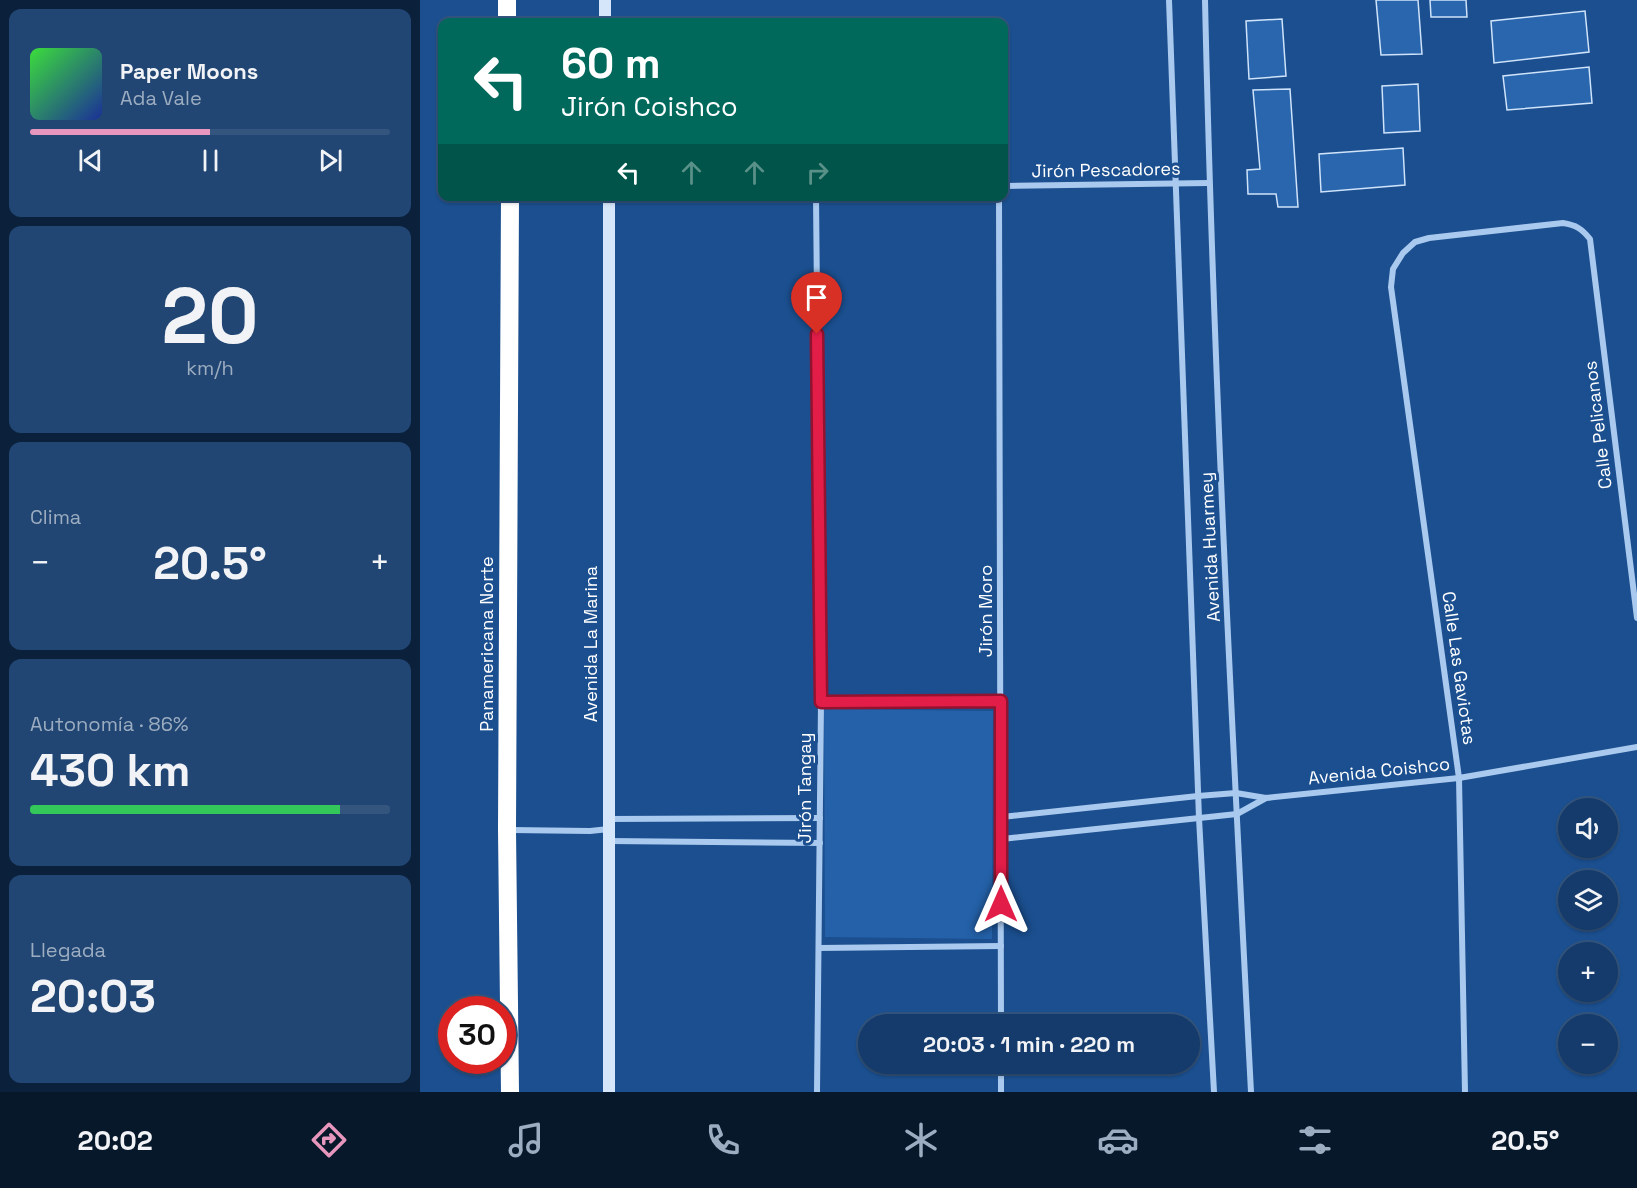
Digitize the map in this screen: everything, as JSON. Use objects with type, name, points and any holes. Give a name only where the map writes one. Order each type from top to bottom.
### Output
[{"type":"highway","points":[[507,0],[507,18]]},
{"type":"highway","name":"Panamericana Norte","points":[[510,201],[507,830],[510,1092]]},
{"type":"main road","points":[[605,0],[605,18]]},
{"type":"main road","name":"Avenida La Marina","points":[[609,201],[609,1092]]},
{"type":"street","name":"Avenida Huarmey","points":[[1169,0],[1198,796],[1214,1092]]},
{"type":"street","name":"Avenida Huarmey","points":[[1205,0],[1209,183],[1251,1092]]},
{"type":"street","name":"Jirón Pescadores","points":[[1008,186],[1209,183]]},
{"type":"street","name":"Jirón Tangay","points":[[816,201],[821,702],[817,1092]]},
{"type":"street","name":"Jirón Moro","points":[[999,201],[1001,1014]]},
{"type":"street","name":"Calle Pelicanos","points":[[1403,253],[1415,242],[1429,238],[1563,223],[1574,225],[1590,239],[1637,618]]},
{"type":"street","name":"Calle Las Gaviotas","points":[[1403,253],[1393,269],[1391,287],[1459,778],[1465,1092]]},
{"type":"street","points":[[821,702],[1001,701]]},
{"type":"street","name":"Avenida Coishco","points":[[1002,817],[1198,796],[1236,793],[1266,798],[1459,778],[1637,747]]},
{"type":"street","name":"Avenida Coishco","points":[[1002,839],[1237,814],[1266,798]]},
{"type":"street","points":[[507,830],[590,831],[820,818]]},
{"type":"street","points":[[609,830],[820,843]]},
{"type":"street","points":[[819,948],[1001,946]]},
{"type":"street","points":[[1001,1074],[1001,1092]]},
{"type":"shaded area","points":[[824,709],[993,711],[992,939],[825,937]]},
{"type":"building","points":[[1376,0],[1418,0],[1422,54],[1381,55]]},
{"type":"building","points":[[1430,0],[1466,0],[1467,17],[1431,17]]},
{"type":"building","points":[[1585,11],[1589,52],[1494,63],[1491,21]]},
{"type":"building","points":[[1282,19],[1286,76],[1249,79],[1246,21]]},
{"type":"building","points":[[1589,67],[1592,103],[1507,110],[1503,76]]},
{"type":"building","points":[[1418,84],[1420,131],[1384,133],[1382,86]]},
{"type":"building","points":[[1290,89],[1298,207],[1278,207],[1276,194],[1248,194],[1247,170],[1260,169],[1253,90]]},
{"type":"building","points":[[1403,148],[1405,185],[1321,192],[1319,154]]},
{"type":"route","points":[[817,334],[821,702],[1001,701],[1001,904]]}]
